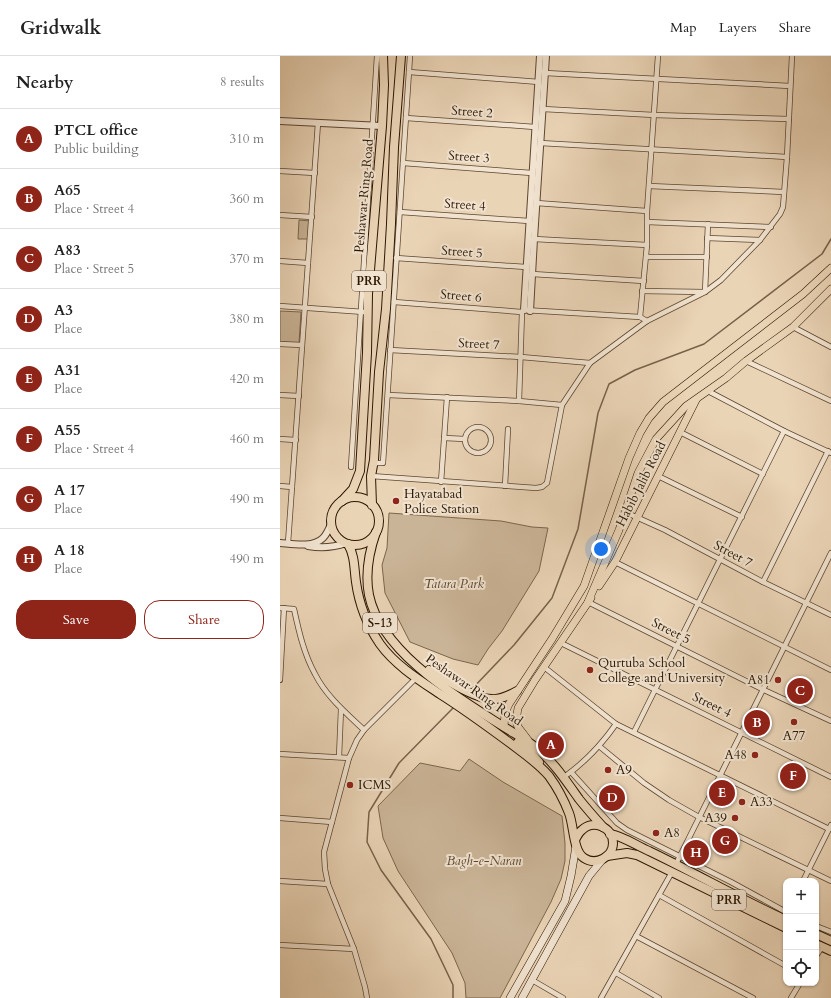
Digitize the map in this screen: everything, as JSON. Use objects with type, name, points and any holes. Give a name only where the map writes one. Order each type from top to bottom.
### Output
[{"type":"highway","name":"Peshawar Ring Road","points":[[342,501],[353,489],[360,471],[365,312],[382,126],[384,85],[383,56]]},
{"type":"highway","name":"Peshawar Ring Road","points":[[372,505],[371,476],[374,463],[379,372],[386,309],[394,147],[401,56]]},
{"type":"highway","points":[[355,497],[367,501],[372,505],[376,510],[378,521],[376,532],[373,537],[364,543],[354,545],[347,543],[334,533],[331,524],[333,511],[342,501],[355,497]]},
{"type":"highway","name":"Peshawar Ring Road","points":[[376,532],[369,554],[369,594],[380,623],[388,636],[416,664],[544,771],[564,800],[571,818],[576,843]]},
{"type":"highway","name":"Peshawar Ring Road","points":[[347,543],[355,561],[356,583],[360,604],[368,625],[381,645],[416,678],[445,688]]},
{"type":"highway","points":[[445,688],[491,699],[507,696],[518,691]]},
{"type":"highway","name":"Peshawar Ring Road","points":[[480,716],[504,727],[539,750],[564,777],[603,827]]},
{"type":"highway","points":[[504,727],[508,736],[532,752],[544,771]]},
{"type":"highway","points":[[594,825],[603,827],[612,838],[612,848],[605,857],[594,861],[585,859],[578,852],[576,843],[578,834],[585,827],[594,825]]},
{"type":"highway","name":"PRR","points":[[610,834],[618,835],[783,915]]},
{"type":"highway","name":"PRR","points":[[605,857],[627,854],[676,864],[783,926]]},
{"type":"highway","points":[[819,935],[831,941]]},
{"type":"highway","points":[[819,945],[831,951]]},
{"type":"main road","points":[[504,727],[505,713],[584,586],[629,458],[640,433],[649,418],[663,402],[803,294],[831,268]]},
{"type":"main road","points":[[588,602],[625,512],[638,474],[656,439],[680,411],[793,327],[829,293]]},
{"type":"main road","name":"Habib Jalib Road","points":[[532,744],[518,728],[516,721],[517,713],[526,694],[615,562],[697,398]]},
{"type":"main road","points":[[586,580],[597,582]]},
{"type":"main road","points":[[510,998],[564,901],[571,876],[576,843]]},
{"type":"main road","points":[[522,998],[589,876],[605,857]]},
{"type":"street","points":[[351,467],[365,312],[377,56]]},
{"type":"street","points":[[374,463],[383,463],[410,56]]},
{"type":"street","points":[[519,402],[521,357],[532,274],[536,202],[532,173],[540,56]]},
{"type":"street","points":[[526,311],[526,267],[529,221],[540,143],[546,56]]},
{"type":"street","points":[[640,318],[647,245],[647,211],[650,186],[658,56]]},
{"type":"street","points":[[371,476],[536,488],[542,487],[547,483],[562,406],[590,363],[647,321],[705,292],[721,280],[760,240],[780,214],[783,207],[787,157],[792,56]]},
{"type":"street","points":[[409,72],[538,82]]},
{"type":"street","points":[[545,73],[790,86]]},
{"type":"street","points":[[543,109],[654,115],[789,119]]},
{"type":"street","name":"Street 2","points":[[406,118],[536,127]]},
{"type":"street","points":[[280,121],[382,126]]},
{"type":"street","points":[[288,543],[318,123]]},
{"type":"street","points":[[540,143],[787,157]]},
{"type":"street","name":"Street 3","points":[[403,163],[532,173]]},
{"type":"street","points":[[280,171],[315,173]]},
{"type":"street","points":[[650,186],[784,192]]},
{"type":"street","points":[[536,202],[647,211]]},
{"type":"street","name":"Street 4","points":[[400,212],[529,221]]},
{"type":"street","points":[[280,215],[312,218]]},
{"type":"street","points":[[647,222],[771,227]]},
{"type":"street","points":[[705,292],[708,224]]},
{"type":"street","points":[[707,238],[760,240]]},
{"type":"street","points":[[534,239],[647,245]]},
{"type":"street","points":[[646,257],[707,257]]},
{"type":"street","name":"Street 5","points":[[396,258],[526,267]]},
{"type":"street","points":[[280,261],[308,263]]},
{"type":"street","points":[[532,274],[644,281]]},
{"type":"street","points":[[642,291],[705,292]]},
{"type":"street","name":"Street 6","points":[[394,302],[640,318],[647,321]]},
{"type":"street","points":[[280,306],[365,312]]},
{"type":"street","points":[[793,327],[831,347]]},
{"type":"street","points":[[280,344],[302,345]]},
{"type":"street","name":"Street 7","points":[[390,350],[521,357],[590,363]]},
{"type":"street","points":[[746,361],[831,401]]},
{"type":"street","points":[[708,391],[784,431],[829,452],[763,582]]},
{"type":"street","points":[[280,395],[299,396]]},
{"type":"street","points":[[388,395],[447,397],[562,406]]},
{"type":"street","points":[[441,482],[447,397]]},
{"type":"street","points":[[476,427],[480,427],[488,431],[491,439],[485,450],[478,452],[467,446],[465,439],[469,431],[476,427]]},
{"type":"street","points":[[505,486],[508,429]]},
{"type":"street","points":[[634,732],[784,431]]},
{"type":"street","points":[[680,432],[763,474]]},
{"type":"street","points":[[444,438],[465,439]]},
{"type":"street","points":[[280,439],[296,440]]},
{"type":"street","points":[[658,476],[742,517]]},
{"type":"street","points":[[280,486],[292,487]]},
{"type":"street","name":"Street 7","points":[[625,512],[665,530],[720,560],[831,615]]},
{"type":"street","points":[[280,543],[305,544],[318,541],[323,539],[331,524]]},
{"type":"street","points":[[305,544],[320,547],[335,546],[347,543]]},
{"type":"street","points":[[601,998],[660,895],[764,690],[783,647],[831,553]]},
{"type":"street","points":[[615,562],[831,670]]},
{"type":"street","name":"Street 5","points":[[588,602],[764,690],[831,721]]},
{"type":"street","points":[[280,680],[282,608],[294,609],[304,649],[315,675],[330,696],[364,730]]},
{"type":"street","name":"Street 4","points":[[561,643],[831,777]]},
{"type":"street","points":[[544,667],[616,724],[830,827],[804,878]]},
{"type":"street","points":[[366,998],[365,987],[354,949],[328,884],[324,852],[349,758],[357,740],[364,730],[416,678]]},
{"type":"street","points":[[339,757],[342,709]]},
{"type":"street","points":[[564,777],[598,746],[616,724]]},
{"type":"street","points":[[598,746],[644,783],[669,800],[699,817],[831,881]]},
{"type":"street","points":[[280,754],[349,758]]},
{"type":"street","points":[[571,772],[617,823],[676,864]]},
{"type":"street","points":[[280,818],[332,822]]},
{"type":"street","points":[[280,881],[328,884]]},
{"type":"street","points":[[660,895],[783,964]]},
{"type":"street","points":[[819,927],[831,932]]},
{"type":"street","points":[[636,936],[753,998]]},
{"type":"street","points":[[280,945],[354,949]]},
{"type":"street","points":[[616,973],[659,998]]},
{"type":"street","points":[[532,980],[563,998]]},
{"type":"street","points":[[791,998],[798,986]]},
{"type":"green space","points":[[299,220],[310,221],[309,239],[298,239]]},
{"type":"green space","points":[[280,311],[301,312],[299,343],[280,342]]},
{"type":"green space","name":"Tatara Park","points":[[389,513],[501,521],[532,527],[548,528],[539,571],[502,631],[478,665],[453,659],[410,642],[385,593],[382,565],[387,548]]},
{"type":"green space","name":"Bagh-e-Naran","points":[[469,759],[503,782],[562,816],[565,861],[561,879],[551,902],[500,998],[466,998],[465,983],[452,953],[398,871],[383,838],[378,806],[420,763],[460,771]]},
{"type":"waterway","points":[[471,690],[514,645],[552,598],[578,529],[598,413],[609,384],[635,370],[704,344],[822,254],[831,239]]},
{"type":"waterway","points":[[453,998],[453,985],[431,939],[381,870],[367,842],[369,812],[399,763],[454,707]]},
{"type":"place","name":"Hayatabad Police Station","points":[[396,501]]},
{"type":"place","name":"Qurtuba School College and University","points":[[590,670]]},
{"type":"place","name":"A81","points":[[778,680]]},
{"type":"place","name":"A83","points":[[800,691]]},
{"type":"place","name":"A77","points":[[794,722]]},
{"type":"place","name":"A65","points":[[757,723]]},
{"type":"place","name":"PTCL office","points":[[551,745]]},
{"type":"place","name":"A48","points":[[755,755]]},
{"type":"place","name":"A9","points":[[608,770]]},
{"type":"place","name":"A55","points":[[793,776]]},
{"type":"place","name":"ICMS","points":[[350,785]]},
{"type":"place","name":"A31","points":[[722,793]]},
{"type":"place","name":"A3","points":[[612,798]]},
{"type":"place","name":"A33","points":[[742,802]]},
{"type":"place","name":"A39","points":[[735,818]]},
{"type":"place","name":"A8","points":[[656,833]]},
{"type":"place","name":"A 17","points":[[725,841]]},
{"type":"place","name":"A 18","points":[[696,853]]}]
